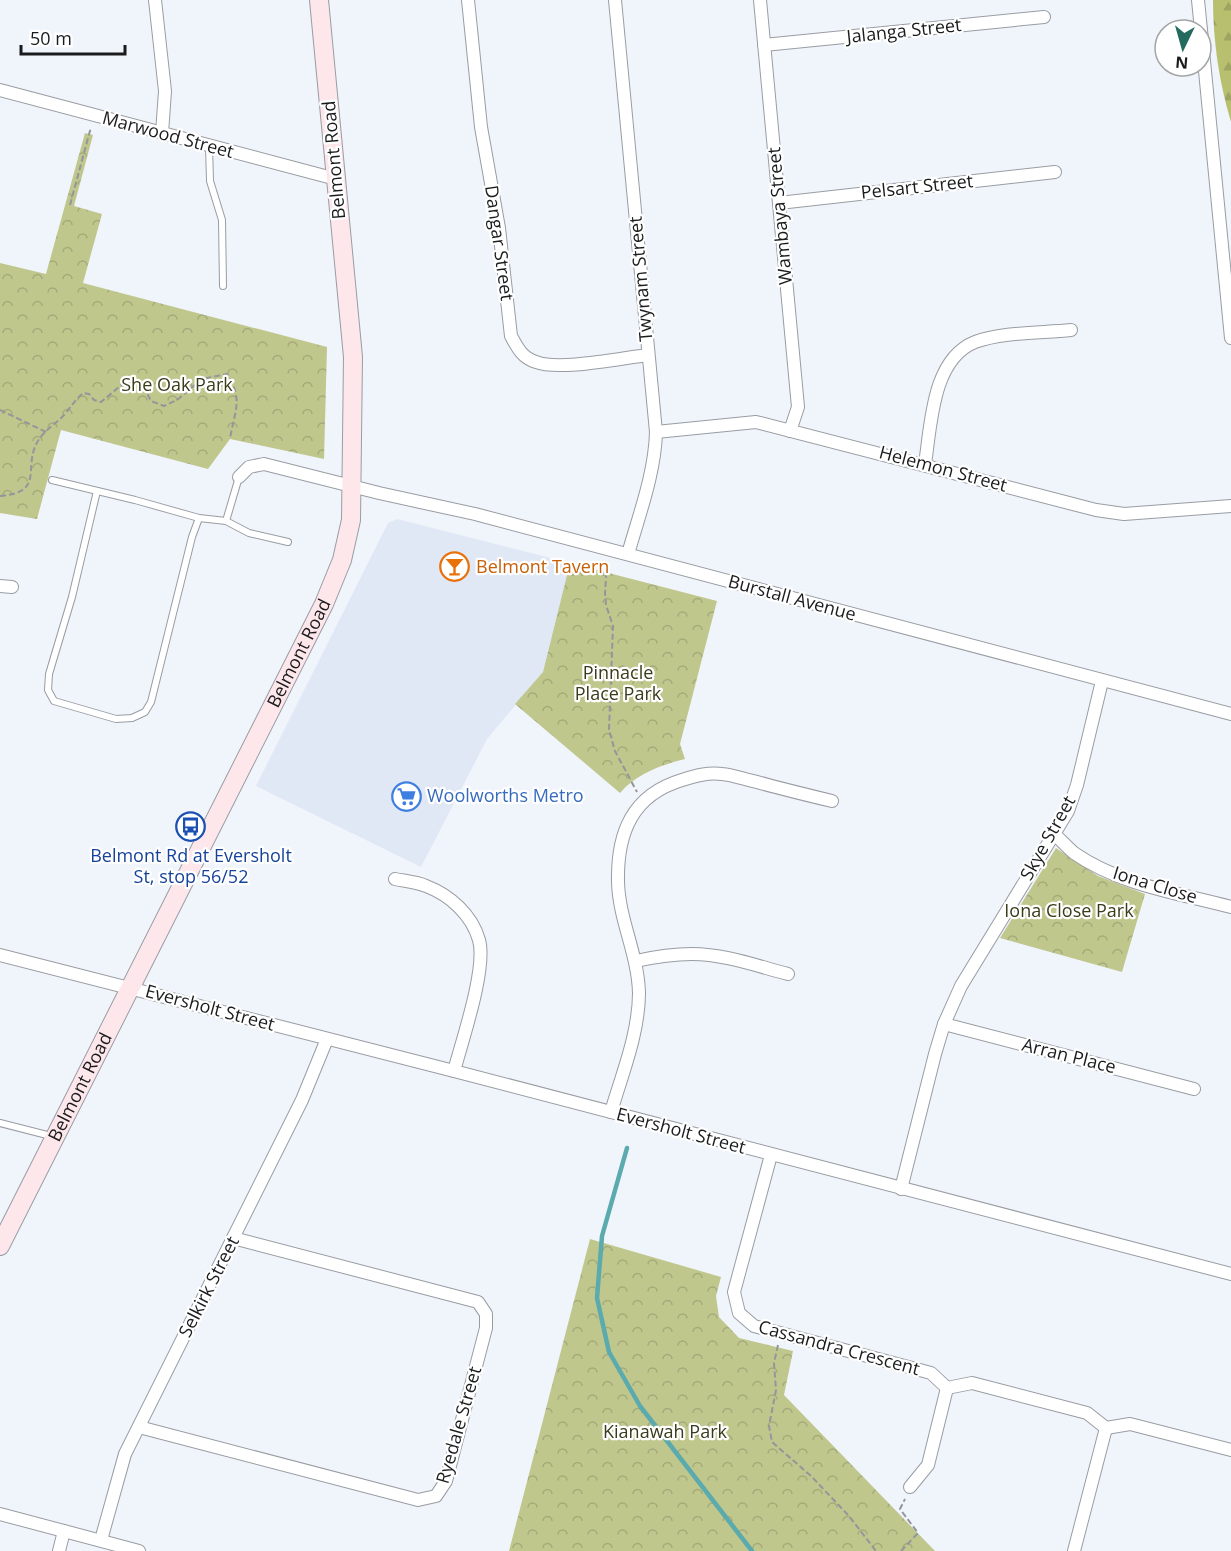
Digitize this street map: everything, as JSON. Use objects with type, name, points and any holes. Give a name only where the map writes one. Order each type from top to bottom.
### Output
[{"type":"main road","name":"Belmont Road","points":[[0,1246],[324,604],[344,550],[351,520],[353,357],[319,0]]},
{"type":"street","points":[[155,0],[165,91],[162,133]]},
{"type":"street","name":"Dangar Street","points":[[468,0],[481,127],[499,228],[511,336],[518,351],[534,362],[553,366],[648,355]]},
{"type":"street","name":"Twynam Street","points":[[615,0],[656,432],[648,480],[628,554]]},
{"type":"street","name":"Wambaya Street","points":[[760,0],[798,407],[790,430]]},
{"type":"street","points":[[1198,0],[1200,18]]},
{"type":"street","name":"Jalanga Street","points":[[764,45],[1044,17]]},
{"type":"street","points":[[1206,78],[1231,338]]},
{"type":"street","name":"Marwood Street","points":[[0,90],[336,178]]},
{"type":"street","name":"Pelsart Street","points":[[779,202],[1055,172]]},
{"type":"street","points":[[925,464],[936,394],[953,356],[974,342],[997,337],[1071,330]]},
{"type":"street","name":"Helemon Street","points":[[656,432],[756,422],[1096,510],[1124,514],[1231,506]]},
{"type":"street","name":"Burstall Avenue","points":[[239,477],[249,467],[264,464],[475,514],[1231,714]]},
{"type":"street","name":"Skye Street","points":[[901,1189],[944,1024],[961,986],[1068,811],[1077,785],[1102,681]]},
{"type":"street","points":[[611,1112],[637,1019],[639,993],[636,961],[622,915],[619,894],[619,849],[626,825],[636,808],[656,791],[677,782],[699,775],[722,774],[832,801]]},
{"type":"street","name":"Iona Close","points":[[1054,834],[1074,852],[1134,882],[1231,907]]},
{"type":"street","points":[[395,879],[425,885],[449,897],[468,916],[479,941],[481,968],[454,1071]]},
{"type":"street","points":[[636,961],[672,954],[693,954],[719,957],[788,974]]},
{"type":"street","name":"Eversholt Street","points":[[0,955],[1231,1274]]},
{"type":"street","name":"Arran Place","points":[[944,1024],[1194,1089]]},
{"type":"street","name":"Selkirk Street","points":[[101,1540],[125,1454],[302,1100],[327,1039]]},
{"type":"street","name":"Cassandra Crescent","points":[[771,1155],[735,1292],[739,1313],[754,1326],[931,1373],[947,1388]]},
{"type":"street","name":"Ryedale Street","points":[[139,1427],[418,1500],[436,1496],[446,1481],[486,1328],[486,1314],[478,1302],[233,1238]]},
{"type":"street","points":[[910,1487],[928,1465],[947,1388],[972,1383],[1087,1413],[1106,1428],[1130,1424],[1231,1450]]},
{"type":"street","points":[[1074,1551],[1106,1428]]},
{"type":"street","points":[[0,1514],[139,1551]]},
{"type":"street","points":[[59,1551],[64,1531]]},
{"type":"lane","points":[[208,145],[210,181],[222,220],[223,286]]},
{"type":"lane","points":[[225,521],[239,477]]},
{"type":"lane","points":[[52,480],[199,518],[225,521],[249,532],[288,542]]},
{"type":"lane","points":[[97,491],[72,597],[49,674],[48,690],[54,701],[116,719],[132,718],[145,712],[154,693],[192,537],[199,518]]},
{"type":"lane","points":[[0,1123],[55,1137]]},
{"type":"path","points":[[70,205],[94,116]]},
{"type":"path","points":[[0,496],[25,490],[30,483],[33,451],[40,438],[83,393],[101,402],[125,382],[135,380],[142,383],[151,400],[164,406],[177,400],[202,379],[227,374],[235,386],[238,400],[230,439]]},
{"type":"path","points":[[0,410],[46,432]]},
{"type":"path","points":[[607,563],[604,593],[613,626],[609,730],[615,751],[643,802]]},
{"type":"path","points":[[781,1334],[774,1363],[776,1390],[769,1426],[772,1442],[811,1476],[849,1516],[876,1551]]},
{"type":"path","points":[[901,1551],[918,1533],[900,1509],[910,1487]]},
{"type":"shaded area","points":[[397,519],[570,563],[543,672],[487,739],[421,867],[256,786],[388,523]]},
{"type":"green space","points":[[1213,0],[1231,0],[1231,122],[1218,61]]},
{"type":"green space","name":"She Oak Park","points":[[85,133],[93,135],[74,206],[102,214],[83,283],[327,347],[324,459],[230,439],[208,469],[61,430],[37,519],[0,513],[0,263],[46,274]]},
{"type":"green space","name":"Pinnacle Place Park","points":[[570,563],[717,601],[680,744],[685,759],[650,771],[626,786],[620,793],[515,704],[543,672]]},
{"type":"green space","name":"Iona Close Park","points":[[1056,848],[1098,876],[1145,894],[1122,972],[1000,938]]},
{"type":"green space","name":"Kianawah Park","points":[[590,1239],[721,1277],[716,1296],[719,1317],[739,1338],[793,1351],[784,1395],[935,1551],[509,1551]]},
{"type":"waterway","points":[[627,1148],[602,1236],[597,1298],[609,1352],[640,1406],[752,1551]]},
{"type":"place","name":"Belmont Tavern","points":[[455,567]]},
{"type":"place","name":"Woolworths Metro","points":[[406,796]]},
{"type":"place","name":"Belmont Rd at Eversholt St, stop 56/52","points":[[191,827]]}]
